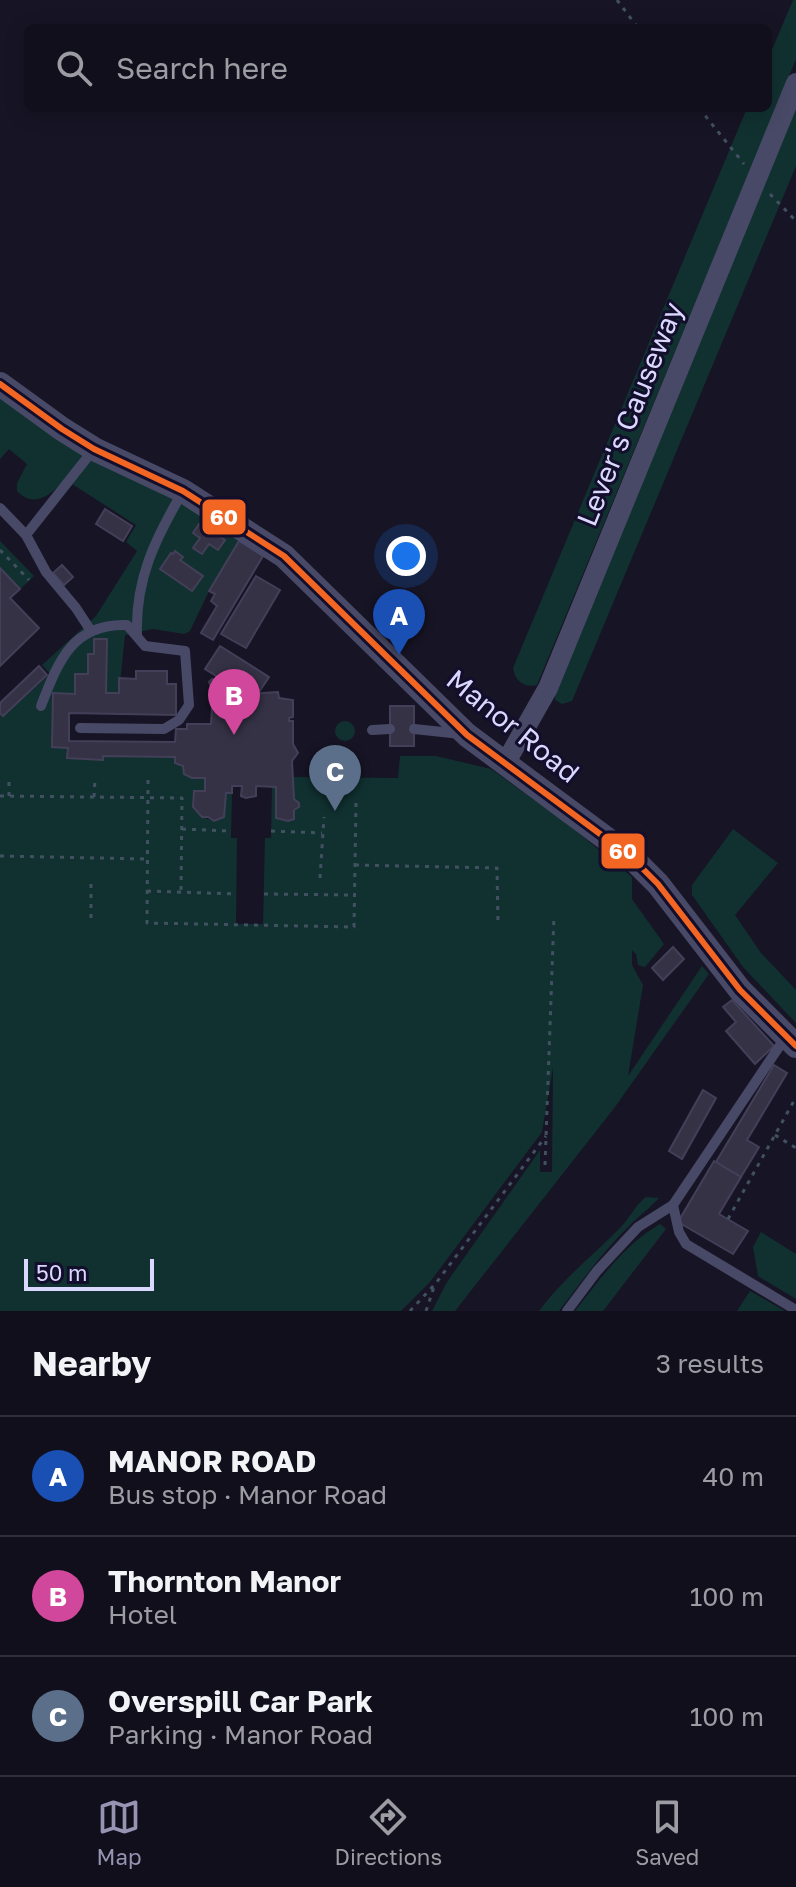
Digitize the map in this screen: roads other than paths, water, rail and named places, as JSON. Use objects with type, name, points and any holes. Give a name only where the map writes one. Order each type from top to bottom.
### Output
[{"type":"street","name":"Lever's Causeway","points":[[506,762],[548,688],[796,83]]},
{"type":"street","name":"Manor Road","points":[[0,384],[94,449],[183,491],[284,556],[467,735],[631,857],[658,884],[740,990],[791,1041]]},
{"type":"lane","points":[[26,535],[94,449]]},
{"type":"lane","points":[[137,635],[139,592],[148,558],[183,491]]},
{"type":"lane","points":[[0,508],[26,535],[46,572],[91,631]]},
{"type":"lane","points":[[41,706],[67,650],[91,631],[112,625],[127,625],[145,646],[185,651],[189,705],[179,720],[164,729],[80,728]]},
{"type":"lane","points":[[372,730],[390,729]]},
{"type":"lane","points":[[414,729],[467,735]]},
{"type":"lane","points":[[567,1311],[597,1271],[638,1227],[673,1205],[791,1041]]},
{"type":"lane","points":[[673,1205],[679,1232],[686,1244],[796,1310]]},
{"type":"place","name":"MANOR ROAD","points":[[399,655]]},
{"type":"place","name":"Thornton Manor","points":[[234,735]]},
{"type":"place","name":"Overspill Car Park","points":[[335,811]]}]
